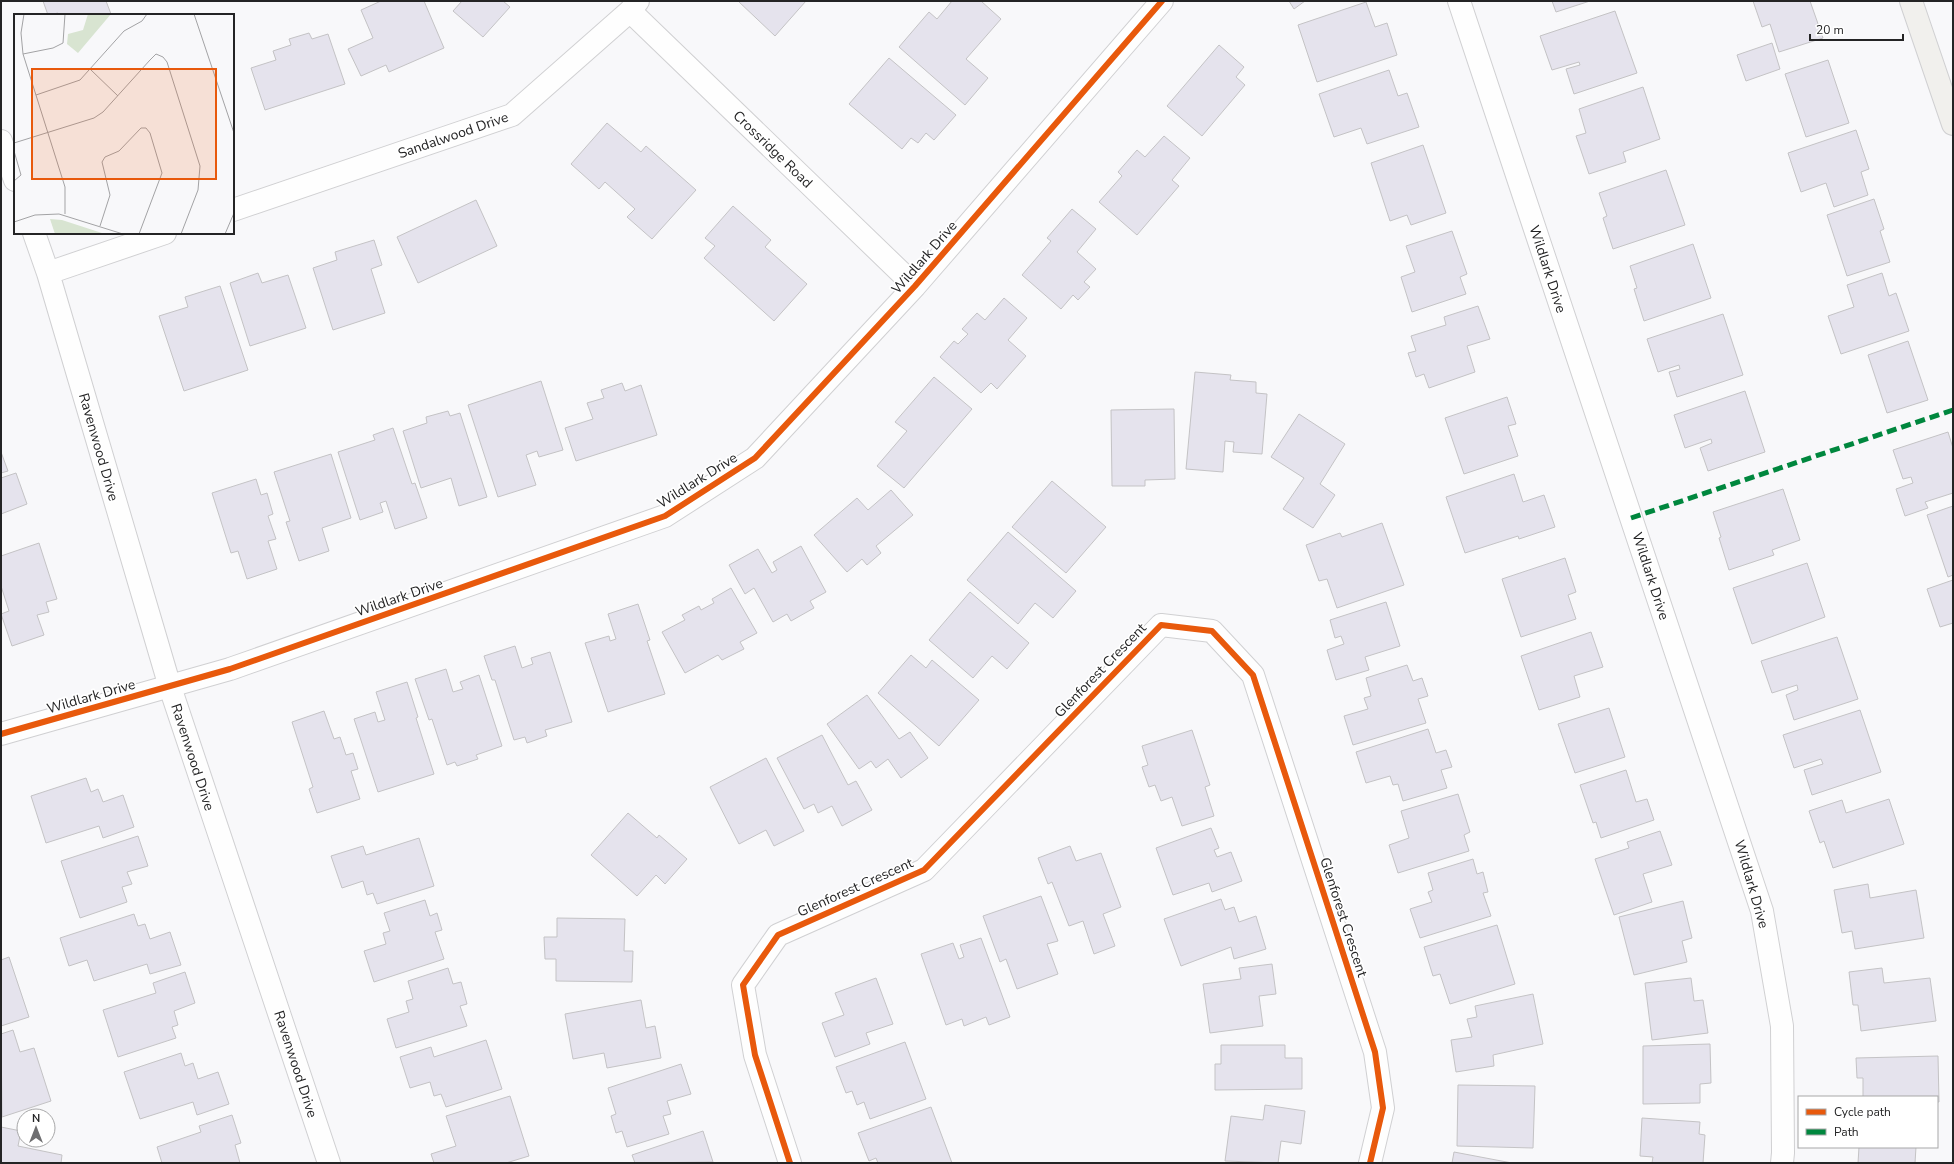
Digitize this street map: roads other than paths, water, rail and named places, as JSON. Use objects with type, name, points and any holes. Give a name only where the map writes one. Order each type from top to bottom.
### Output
[{"type":"street","name":"Wildlark Drive","points":[[1,734],[170,687],[237,666],[665,516],[756,458],[915,286],[1162,1]]},
{"type":"street","name":"Wildlark Drive","points":[[1459,1],[1762,911],[1782,1026],[1782,1163]]},
{"type":"street","points":[[1911,1],[1953,124]]},
{"type":"street","name":"Crossridge Road","points":[[634,6],[915,286]]},
{"type":"street","name":"Sandalwood Drive","points":[[234,210],[512,115],[634,6]]},
{"type":"street","points":[[1,141],[14,177]]},
{"type":"street","name":"Ravenwood Drive","points":[[34,234],[48,273],[170,687],[329,1163]]},
{"type":"street","points":[[48,273],[162,234]]},
{"type":"street","name":"Glenforest Crescent","points":[[790,1163],[755,1055],[743,985],[778,935],[924,870],[1161,625],[1212,631],[1253,675],[1375,1052],[1383,1108],[1370,1163]]}]
